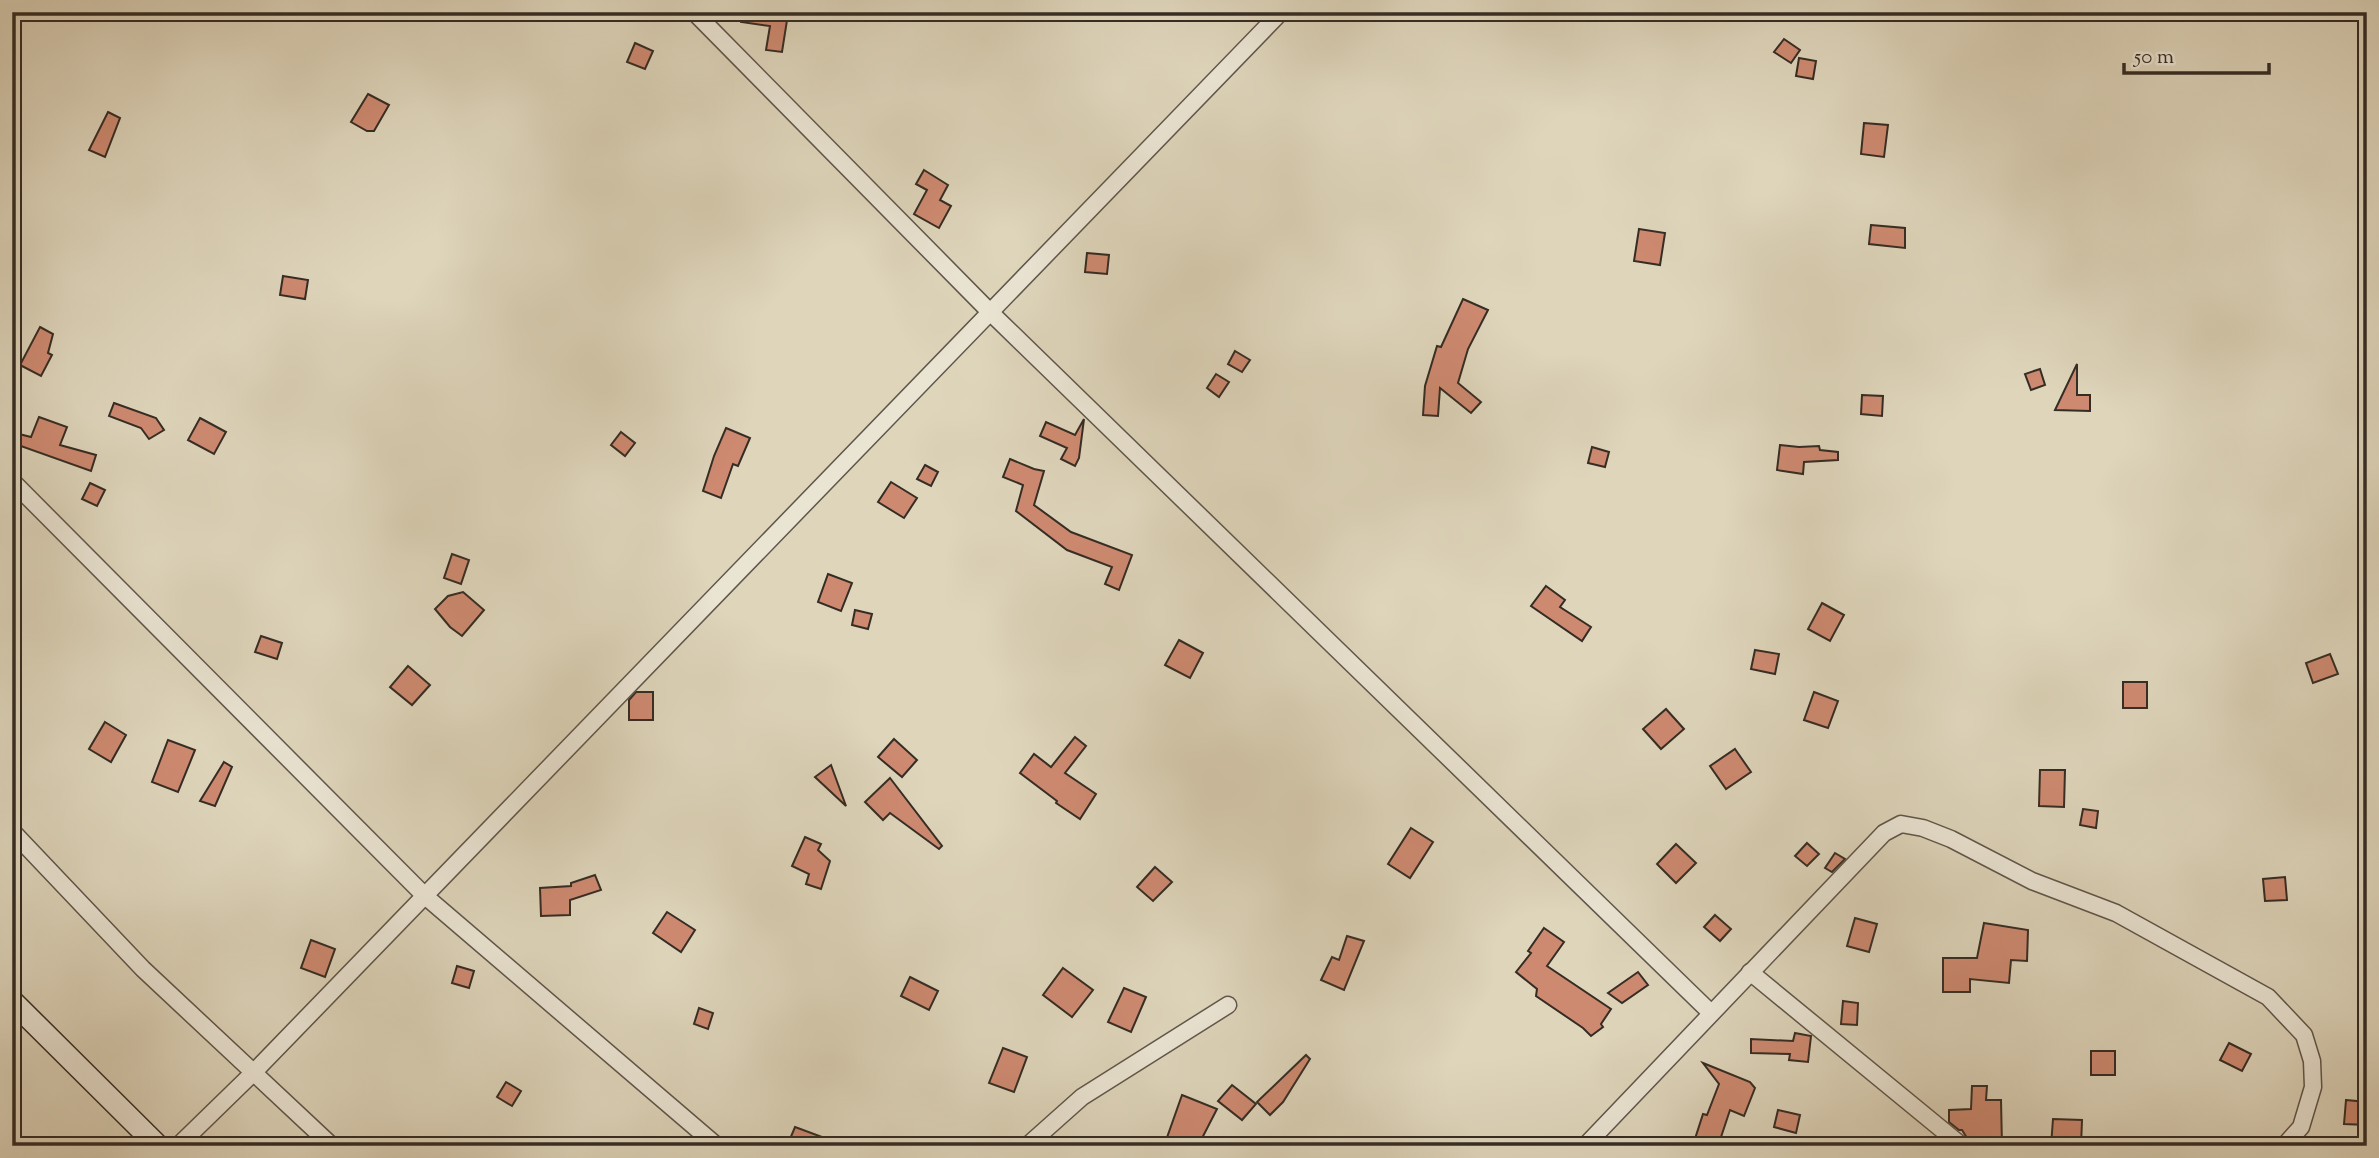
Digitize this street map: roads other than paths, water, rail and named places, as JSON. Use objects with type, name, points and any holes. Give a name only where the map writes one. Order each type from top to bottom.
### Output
[{"type":"main road","points":[[12,1002],[158,1146]]},
{"type":"street","points":[[694,12],[990,312],[1711,1013]]},
{"type":"street","points":[[178,1146],[253,1073],[1281,12]]},
{"type":"street","points":[[12,481],[425,896],[718,1146]]},
{"type":"street","points":[[1592,1143],[1711,1013],[1884,833],[1901,824],[1923,828],[1951,839],[2032,881],[2116,913],[2268,997],[2304,1035],[2312,1061],[2313,1087],[2301,1127],[2284,1146]]},
{"type":"street","points":[[12,831],[142,969],[331,1146]]},
{"type":"street","points":[[1750,972],[1962,1146]]},
{"type":"street","points":[[1027,1146],[1082,1097],[1228,1005]]}]
